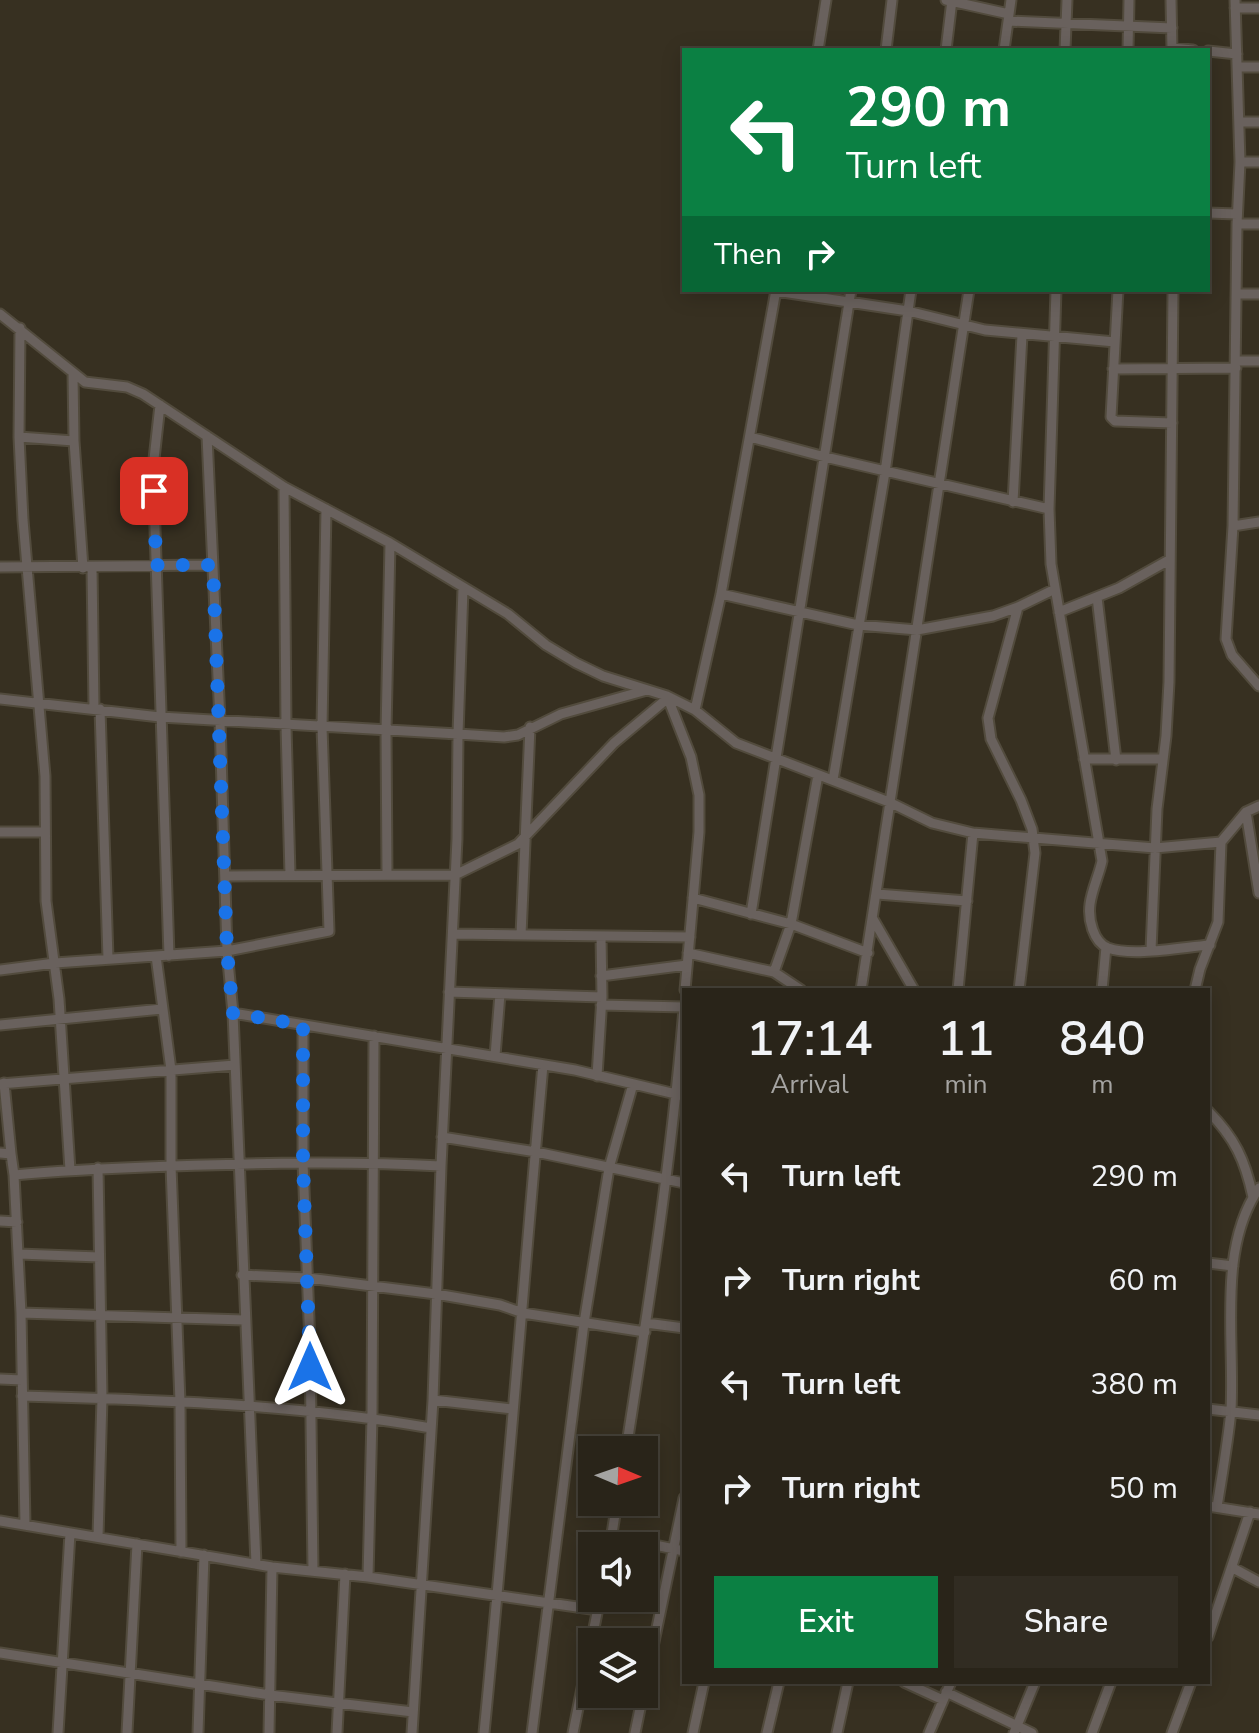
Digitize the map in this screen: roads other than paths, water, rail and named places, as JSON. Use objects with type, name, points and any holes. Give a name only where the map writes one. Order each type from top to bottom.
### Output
[{"type":"street","points":[[818,48],[826,0]]},
{"type":"street","points":[[886,48],[892,0]]},
{"type":"street","points":[[946,48],[950,0],[1009,18],[1066,24],[1172,28]]},
{"type":"street","points":[[1004,48],[1011,0]]},
{"type":"street","points":[[1065,48],[1067,0]]},
{"type":"street","points":[[1128,48],[1129,0]]},
{"type":"street","points":[[1171,0],[1172,48]]},
{"type":"street","points":[[1259,8],[1235,4],[1240,162],[1233,526],[1226,639],[1232,655],[1259,686]]},
{"type":"street","points":[[1210,51],[1237,54]]},
{"type":"street","points":[[1238,67],[1259,67]]},
{"type":"street","points":[[1240,122],[1259,122]]},
{"type":"street","points":[[1240,162],[1259,162]]},
{"type":"street","points":[[1210,213],[1259,224]]},
{"type":"street","points":[[695,710],[721,594],[776,292]]},
{"type":"street","points":[[788,292],[908,311],[964,326],[1022,335],[1115,342]]},
{"type":"street","points":[[751,914],[851,292]]},
{"type":"street","points":[[833,780],[885,472],[911,292]]},
{"type":"street","points":[[861,988],[969,292]]},
{"type":"street","points":[[1056,292],[1049,509],[1051,564],[1102,861],[1090,904],[1090,921],[1096,937],[1106,947],[1151,950],[1210,945]]},
{"type":"street","points":[[1118,292],[1111,417],[1115,421],[1172,423]]},
{"type":"street","points":[[1151,950],[1157,809],[1168,696],[1173,292]]},
{"type":"street","points":[[1237,294],[1259,294]]},
{"type":"street","points":[[0,314],[85,382],[127,387],[160,405],[284,487],[390,543],[508,614],[546,645],[576,663],[695,710],[736,743],[889,802],[932,823],[973,833],[1155,848],[1221,842]]},
{"type":"street","points":[[20,328],[19,437],[26,568],[45,776],[46,901],[61,1019],[70,1170]]},
{"type":"street","points":[[1013,502],[1022,335]]},
{"type":"street","points":[[1113,369],[1259,361]]},
{"type":"street","points":[[73,374],[74,441],[88,568],[97,709],[108,958]]},
{"type":"street","points":[[160,405],[153,454],[169,956]]},
{"type":"street","points":[[207,436],[256,1564]]},
{"type":"street","points":[[19,437],[74,441]]},
{"type":"street","points":[[750,437],[885,472],[1049,509]]},
{"type":"street","points":[[284,487],[290,875]]},
{"type":"street","points":[[0,970],[108,958],[227,951],[329,931],[322,727],[326,509]]},
{"type":"street","points":[[1233,526],[1259,522]]},
{"type":"street","points":[[387,875],[390,543]]},
{"type":"street","points":[[1059,612],[1119,588],[1169,560]]},
{"type":"street","points":[[0,567],[213,565]]},
{"type":"street","points":[[412,1733],[433,1400],[453,934],[463,588]]},
{"type":"street","points":[[721,594],[858,625],[917,630],[993,616],[1055,589]]},
{"type":"street","points":[[1097,597],[1116,760]]},
{"type":"street","points":[[1018,607],[995,684],[988,727],[1035,839],[1019,988]]},
{"type":"street","points":[[0,699],[160,717],[504,737],[518,735],[561,714],[647,690]]},
{"type":"street","points":[[225,876],[455,875],[507,850],[526,837],[558,799],[614,743],[667,697]]},
{"type":"street","points":[[667,697],[691,757],[699,795],[699,832],[685,988]]},
{"type":"street","points":[[521,935],[530,727]]},
{"type":"street","points":[[1084,759],[1163,759]]},
{"type":"street","points":[[774,972],[791,924],[818,775]]},
{"type":"street","points":[[1195,988],[1218,922],[1221,842],[1246,812],[1257,806],[1259,792]]},
{"type":"street","points":[[1246,812],[1259,893]]},
{"type":"street","points":[[0,832],[45,832]]},
{"type":"street","points":[[958,988],[973,833]]},
{"type":"street","points":[[877,894],[967,901]]},
{"type":"street","points":[[693,898],[791,924],[868,953]]},
{"type":"street","points":[[873,919],[913,988]]},
{"type":"street","points":[[453,934],[690,937]]},
{"type":"street","points":[[597,1076],[601,936]]},
{"type":"street","points":[[1102,988],[1106,947]]},
{"type":"street","points":[[688,953],[774,972],[795,988]]},
{"type":"street","points":[[156,956],[171,1070],[181,1552]]},
{"type":"street","points":[[601,976],[687,965]]},
{"type":"street","points":[[449,992],[682,1008]]},
{"type":"street","points":[[495,1056],[500,994]]},
{"type":"street","points":[[0,1025],[162,1009]]},
{"type":"street","points":[[233,1013],[495,1056],[680,1096]]},
{"type":"street","points":[[303,1025],[303,1162],[313,1571]]},
{"type":"street","points":[[368,1577],[374,1288],[374,1036]]},
{"type":"street","points":[[628,1436],[646,1328],[664,1179],[680,1096],[682,1052]]},
{"type":"street","points":[[25,1525],[19,1254],[14,1175],[2,1084],[235,1065]]},
{"type":"street","points":[[484,1733],[543,1065]]},
{"type":"street","points":[[532,1733],[584,1323],[609,1168],[633,1084]]},
{"type":"street","points":[[1210,1113],[1237,1145],[1253,1197]]},
{"type":"street","points":[[442,1137],[536,1152],[682,1183]]},
{"type":"street","points":[[0,1153],[11,1154]]},
{"type":"street","points":[[14,1175],[98,1168],[239,1163],[372,1162],[441,1166]]},
{"type":"street","points":[[98,1168],[102,1317],[98,1537]]},
{"type":"street","points":[[1210,1631],[1255,1513],[1213,1506],[1231,1411],[1233,1266],[1242,1216],[1259,1188]]},
{"type":"street","points":[[0,1221],[17,1222]]},
{"type":"street","points":[[19,1254],[99,1257]]},
{"type":"street","points":[[1210,1263],[1233,1266]]},
{"type":"street","points":[[242,1275],[308,1278],[436,1294],[584,1323],[682,1328]]},
{"type":"street","points":[[21,1313],[244,1320]]},
{"type":"street","points":[[0,1379],[22,1380]]},
{"type":"street","points":[[22,1396],[309,1410],[431,1428]]},
{"type":"street","points":[[433,1400],[512,1409]]},
{"type":"street","points":[[1210,1409],[1259,1415]]},
{"type":"street","points":[[658,1635],[679,1550],[682,1519]]},
{"type":"street","points":[[0,1521],[272,1567],[368,1577],[578,1607]]},
{"type":"street","points":[[58,1733],[70,1533]]},
{"type":"street","points":[[127,1733],[137,1544]]},
{"type":"street","points":[[658,1547],[679,1550]]},
{"type":"street","points":[[198,1733],[204,1555]]},
{"type":"street","points":[[269,1733],[272,1567]]},
{"type":"street","points":[[1233,1568],[1259,1582]]},
{"type":"street","points":[[337,1733],[345,1574]]},
{"type":"street","points":[[573,1733],[598,1612]]},
{"type":"street","points":[[0,1653],[270,1695],[413,1712]]},
{"type":"street","points":[[693,1733],[704,1684]]},
{"type":"street","points":[[767,1733],[779,1684]]},
{"type":"street","points":[[837,1733],[848,1684]]},
{"type":"street","points":[[914,1684],[947,1691],[1016,1729],[1032,1733]]},
{"type":"street","points":[[1016,1729],[1034,1684]]},
{"type":"street","points":[[1092,1733],[1110,1684]]},
{"type":"street","points":[[1172,1733],[1190,1684]]},
{"type":"street","points":[[929,1733],[947,1691]]},
{"type":"street","points":[[635,1733],[640,1708]]}]
